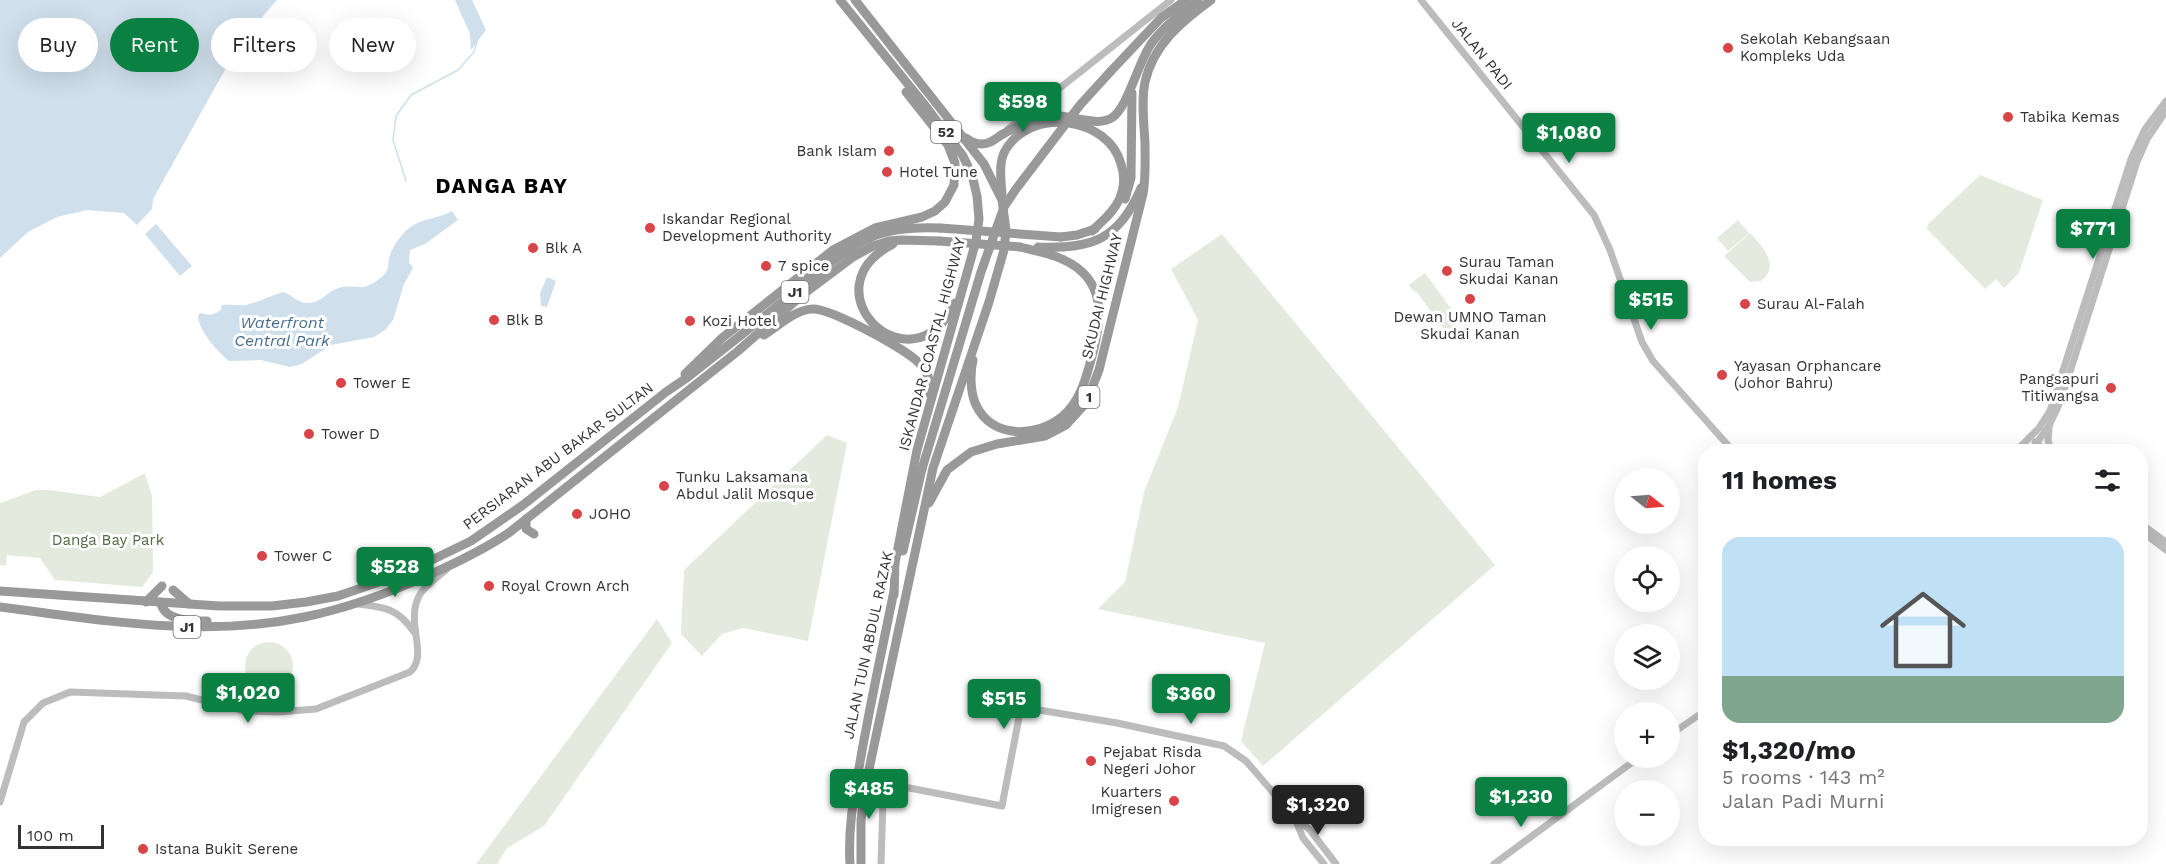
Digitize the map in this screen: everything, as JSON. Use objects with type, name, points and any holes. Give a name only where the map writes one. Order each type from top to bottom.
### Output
[{"type":"highway","name":"ISKANDAR COASTAL HIGHWAY","points":[[840,0],[955,144],[972,175],[977,196],[979,219],[976,241],[928,412],[906,504],[895,563],[894,595]]},
{"type":"highway","name":"52","points":[[855,0],[962,134],[990,174],[1002,200],[1006,223],[1004,250],[933,468],[921,525]]},
{"type":"highway","name":"JALAN TUN ABDUL RAZAK","points":[[850,864],[853,802],[862,740],[922,469],[981,272],[1004,207],[1080,105],[1161,18],[1186,0]]},
{"type":"highway","points":[[962,134],[972,142],[986,144],[1001,135],[1047,117],[1061,115],[1097,122],[1106,121],[1120,110],[1151,44],[1164,28],[1198,0]]},
{"type":"highway","name":"SKUDAI HIGHWAY","points":[[921,525],[926,508],[942,477],[960,459],[987,446],[1045,436],[1066,425],[1086,403],[1099,370],[1141,206],[1145,177],[1145,82],[1168,36],[1182,21],[1211,0]]},
{"type":"highway","points":[[666,392],[722,338],[833,250],[875,228],[929,215],[945,202],[954,186],[956,171],[952,154],[891,71],[886,59]]},
{"type":"highway","points":[[1092,231],[1111,219],[1130,187],[1132,169],[1130,106],[1134,76]]},
{"type":"highway","points":[[1002,200],[1003,157],[1006,149],[1023,132],[1038,125],[1053,123],[1068,123],[1091,128],[1112,143],[1119,155],[1124,177],[1122,192],[1116,207],[1092,231]]},
{"type":"highway","points":[[1020,247],[1064,248],[1098,240],[1112,232],[1129,210],[1145,177]]},
{"type":"highway","name":"PERSIARAN ABU BAKAR SULTAN","points":[[0,591],[172,604],[272,606],[323,600],[371,586],[421,567],[471,541],[523,505],[804,284],[858,244],[876,235],[921,227],[1061,237],[1077,236],[1092,231]]},
{"type":"highway","points":[[901,240],[874,257],[860,280],[861,307],[874,326],[902,339],[926,336],[944,322],[964,285]]},
{"type":"highway","name":"PERSIARAN ABU BAKAR SULTAN","points":[[0,607],[170,626],[248,625],[300,619],[354,604],[406,585],[455,563],[501,538],[738,351],[801,296],[853,257],[873,246],[901,240],[1020,247]]},
{"type":"highway","points":[[976,339],[972,365],[975,404],[983,416],[996,427],[1009,432],[1026,432],[1045,427],[1062,417],[1078,399],[1099,332],[1100,317],[1096,295],[1088,279],[1065,260],[1020,247]]},
{"type":"highway","points":[[738,351],[797,313],[811,309],[832,313],[895,347],[921,365],[930,382],[928,412]]},
{"type":"highway","points":[[526,519],[526,529],[534,534]]},
{"type":"highway","name":"JALAN TUN ABDUL RAZAK","points":[[861,864],[862,805],[921,525]]},
{"type":"highway","points":[[146,602],[162,586]]},
{"type":"highway","points":[[173,590],[189,604]]},
{"type":"highway","points":[[161,603],[162,610],[168,615],[201,621],[248,625]]},
{"type":"highway","points":[[96,618],[162,620],[168,615],[172,604]]},
{"type":"street","points":[[1001,135],[1027,112],[1171,0]]},
{"type":"street","name":"JALAN PADI","points":[[1421,0],[1594,215],[1610,250],[1642,342],[1653,361],[1727,444]]},
{"type":"street","points":[[2035,444],[2039,428],[2055,398],[2131,159],[2145,129],[2166,101]]},
{"type":"street","points":[[2036,444],[2049,426],[2061,400],[2137,162],[2147,139],[2166,111]]},
{"type":"street","points":[[2049,426],[2049,444]]},
{"type":"street","points":[[2022,444],[2039,428]]},
{"type":"street","points":[[2148,529],[2166,542]]},
{"type":"street","points":[[2148,536],[2166,550]]},
{"type":"street","points":[[0,802],[24,722],[33,711],[53,698],[70,692],[186,696],[262,713],[316,709],[410,672],[418,660],[414,611],[419,596],[432,581],[455,563]]},
{"type":"street","points":[[354,604],[393,610],[414,632]]},
{"type":"street","points":[[881,864],[883,801],[891,789],[899,786],[1002,806],[1021,707],[1127,725],[1224,746],[1246,761],[1295,818],[1310,831],[1336,864]]},
{"type":"street","points":[[1680,728],[1698,716]]},
{"type":"street","points":[[1494,864],[1624,768]]},
{"type":"street","points":[[1295,818],[1303,838],[1324,864]]},
{"type":"green space","points":[[1980,175],[2043,200],[2019,273],[2004,288],[1996,279],[1985,289],[1927,229],[1928,224]]},
{"type":"green space","points":[[1738,220],[1749,233],[1728,251],[1717,238]]},
{"type":"green space","points":[[1750,233],[1768,256],[1769,269],[1761,281],[1750,282],[1724,256]]},
{"type":"green space","points":[[1222,234],[1495,565],[1263,766],[1241,741],[1265,643],[1098,609],[1125,582],[1144,492],[1178,407],[1198,320],[1171,269]]},
{"type":"green space","points":[[1425,273],[1460,321],[1446,332],[1409,285]]},
{"type":"green space","points":[[827,435],[847,443],[808,641],[743,628],[722,634],[702,656],[681,634],[684,570]]},
{"type":"green space","name":"Danga Bay Park","points":[[145,473],[152,496],[153,572],[142,587],[55,580],[40,558],[7,555],[6,566],[0,565],[0,503],[36,490],[100,497]]},
{"type":"green space","points":[[657,619],[672,643],[544,826],[507,848],[497,864],[476,864]]},
{"type":"green space","points":[[269,642],[286,649],[293,666],[286,683],[269,690],[252,683],[245,666],[252,649]]},
{"type":"water","points":[[0,0],[277,0],[261,18],[211,18],[211,72],[224,72],[153,199],[152,209],[137,225],[124,213],[87,210],[57,217],[28,232],[0,258]]},
{"type":"water","points":[[455,0],[472,0],[486,30],[471,50],[470,34]]},
{"type":"water","name":"Waterfront Central Park","points":[[452,211],[458,220],[425,244],[410,250],[409,262],[413,268],[404,284],[393,320],[385,330],[374,337],[331,345],[302,364],[290,367],[261,360],[229,361],[214,346],[201,327],[198,315],[216,313],[221,310],[222,305],[246,305],[283,292],[300,302],[308,303],[317,301],[340,288],[369,285],[379,279],[388,269],[394,246],[409,228],[419,222]]},
{"type":"water","points":[[156,224],[192,266],[180,276],[145,234]]},
{"type":"water","points":[[547,277],[556,281],[547,307],[541,306],[540,293]]},
{"type":"waterway","points":[[406,181],[393,140],[396,116],[411,95],[458,70],[474,52],[477,42]]},
{"type":"place","name":"Sekolah Kebangsaan Kompleks Uda","points":[[1728,48]]},
{"type":"place","name":"Tabika Kemas","points":[[2008,117]]},
{"type":"place","name":"Bank Islam","points":[[889,151]]},
{"type":"place","name":"Hotel Tune","points":[[887,172]]},
{"type":"place","name":"Iskandar Regional Development Authority","points":[[650,228]]},
{"type":"place","name":"Blk A","points":[[533,248]]},
{"type":"place","name":"7 spice","points":[[766,266]]},
{"type":"place","name":"Surau Taman Skudai Kanan","points":[[1447,271]]},
{"type":"place","name":"Dewan UMNO Taman Skudai Kanan","points":[[1470,299]]},
{"type":"place","name":"Surau Al-Falah","points":[[1745,304]]},
{"type":"place","name":"Blk B","points":[[494,320]]},
{"type":"place","name":"Kozi Hotel","points":[[690,321]]},
{"type":"place","name":"Yayasan Orphancare (Johor Bahru)","points":[[1722,375]]},
{"type":"place","name":"Tower E","points":[[341,383]]},
{"type":"place","name":"Pangsapuri Titiwangsa","points":[[2111,388]]},
{"type":"place","name":"Tower D","points":[[309,434]]},
{"type":"place","name":"Tunku Laksamana Abdul Jalil Mosque","points":[[664,486]]},
{"type":"place","name":"JOHO","points":[[577,514]]},
{"type":"place","name":"Tower C","points":[[262,556]]},
{"type":"place","name":"Royal Crown Arch","points":[[489,586]]},
{"type":"place","name":"Pejabat Risda Negeri Johor","points":[[1091,761]]},
{"type":"place","name":"Kuarters Imigresen","points":[[1174,801]]},
{"type":"place","name":"Istana Bukit Serene","points":[[143,849]]},
{"type":"district","name":"DANGA BAY","points":[[502,186]]}]
